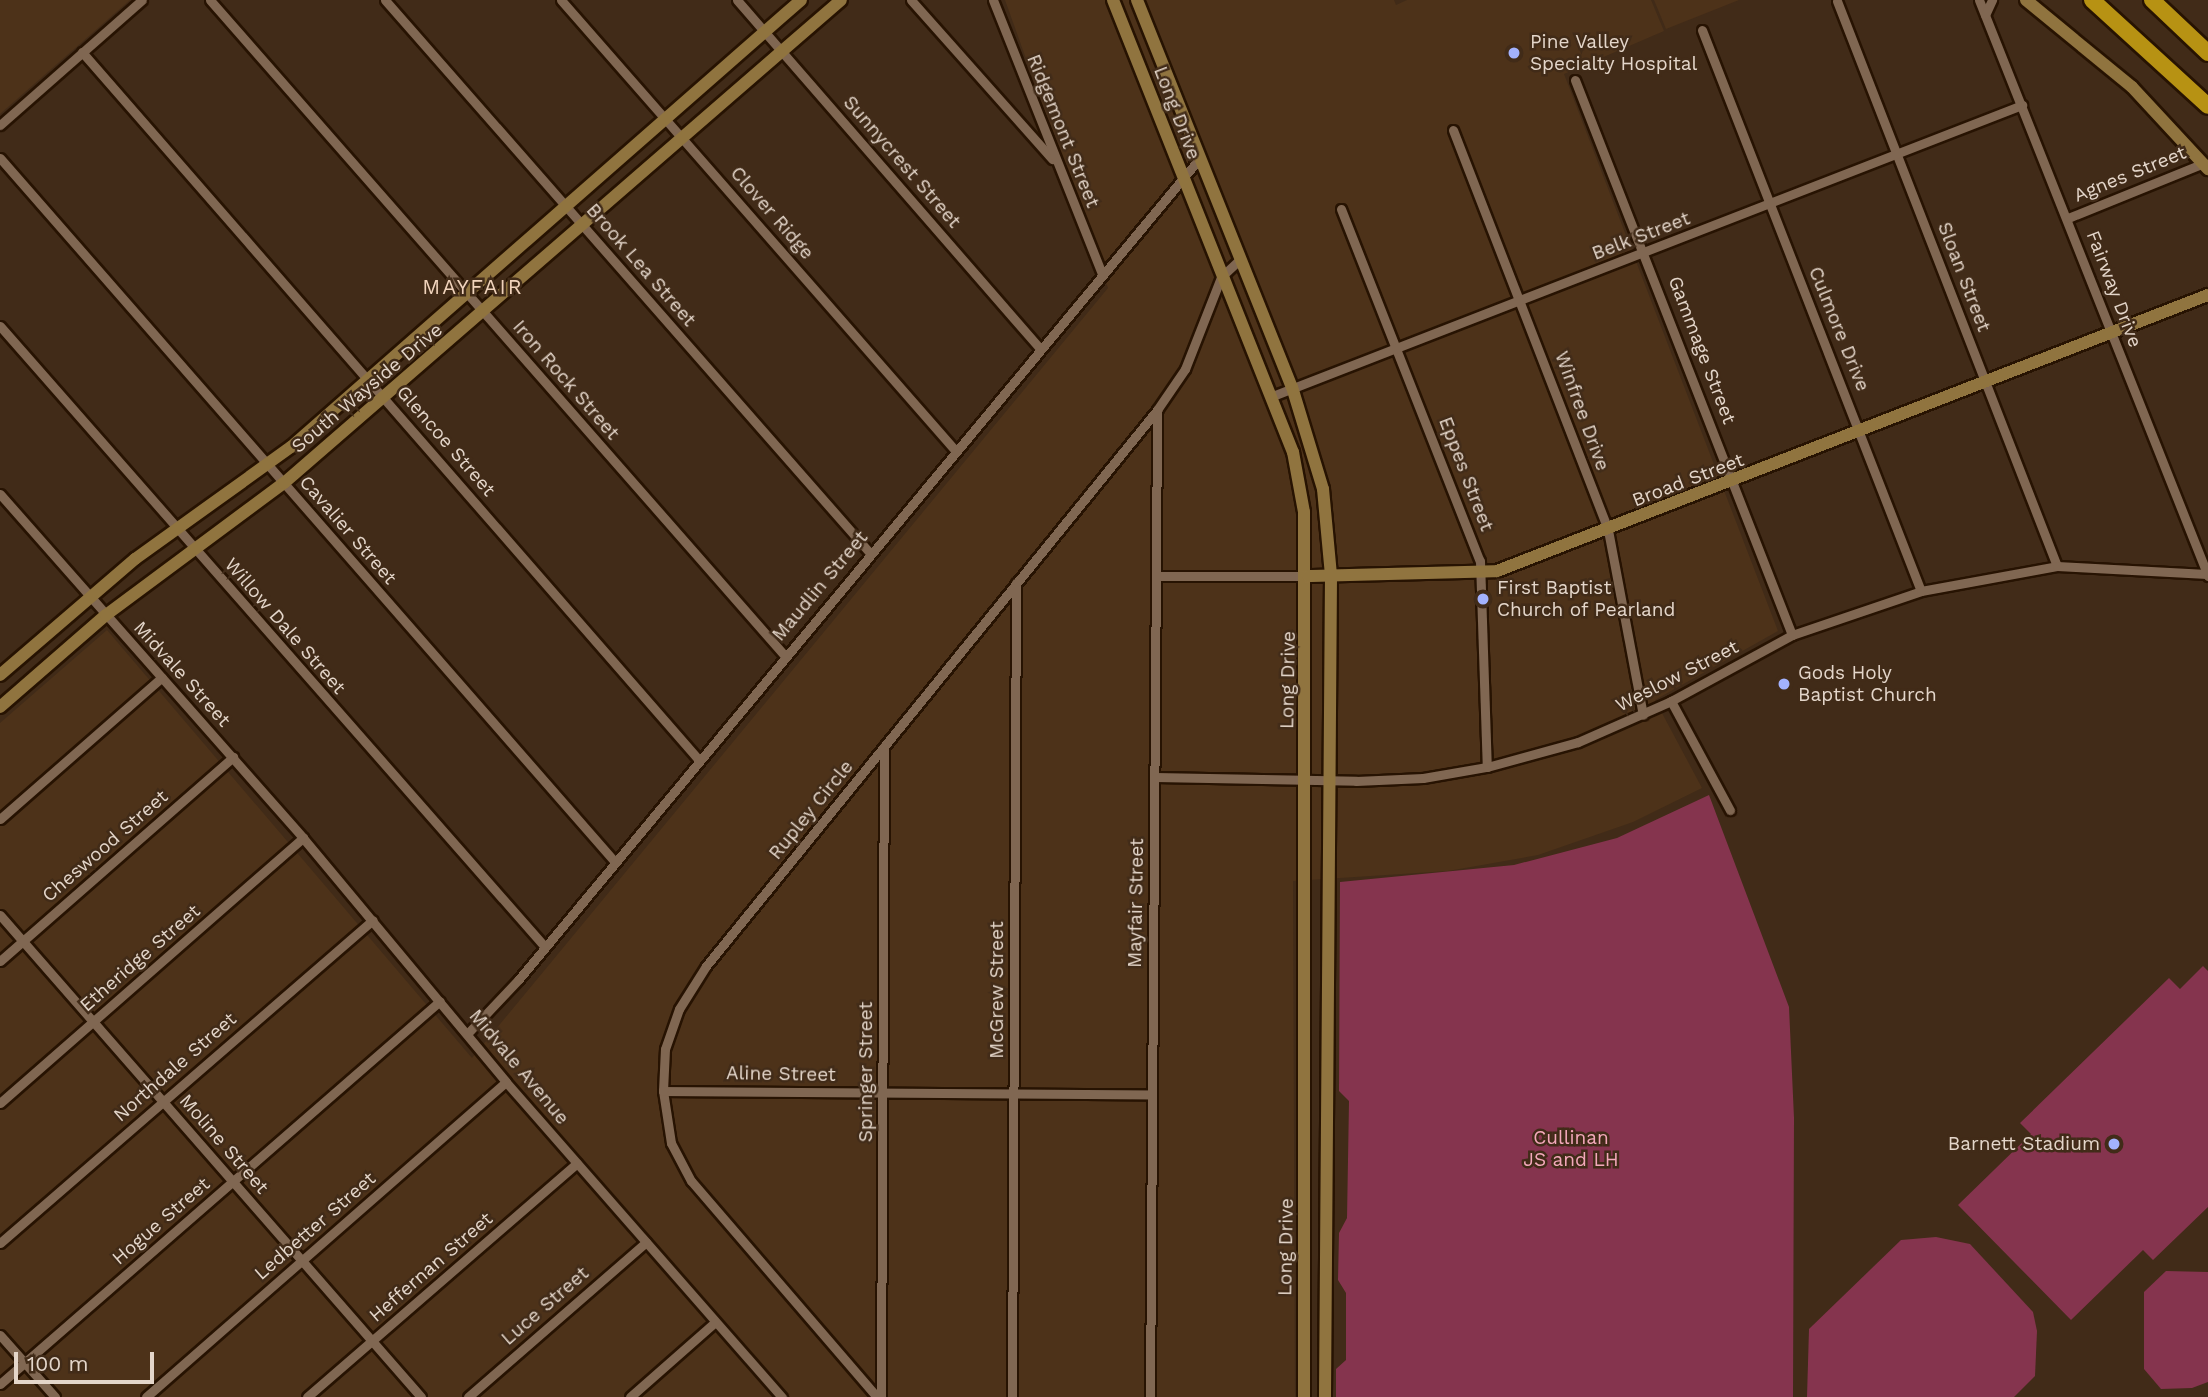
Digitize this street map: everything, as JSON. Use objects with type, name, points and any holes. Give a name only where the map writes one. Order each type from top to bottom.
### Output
[{"type":"highway","points":[[2092,0],[2208,106]]},
{"type":"highway","points":[[2152,0],[2208,53]]},
{"type":"main road","name":"South Wayside Drive","points":[[0,675],[89,596],[268,466],[801,0]]},
{"type":"main road","name":"South Wayside Drive","points":[[0,707],[106,614],[192,548],[284,483],[386,398],[841,0]]},
{"type":"main road","name":"Long Drive","points":[[1113,0],[1221,277],[1293,452],[1304,512],[1308,576],[1304,1397]]},
{"type":"main road","name":"Long Drive","points":[[1137,0],[1292,387],[1323,489],[1331,576],[1325,1397]]},
{"type":"main road","points":[[2026,0],[2132,87],[2206,166]]},
{"type":"main road","points":[[1140,69],[1161,62]]},
{"type":"main road","name":"Broad Street","points":[[1308,576],[1483,573],[1735,482],[2208,295]]},
{"type":"main road","points":[[1307,670],[1329,672]]},
{"type":"main road","points":[[1307,886],[1327,885]]},
{"type":"main road","points":[[1307,1003],[1326,1004]]},
{"type":"main road","points":[[1307,1134],[1326,1134]]},
{"type":"main road","points":[[1306,1251],[1325,1252]]},
{"type":"main road","points":[[1304,1379],[1325,1378]]},
{"type":"street","points":[[0,125],[142,0]]},
{"type":"street","name":"Iron Rock Street","points":[[210,0],[785,656]]},
{"type":"street","name":"Brook Lea Street","points":[[385,0],[870,553]]},
{"type":"street","name":"Clover Ridge","points":[[561,0],[956,450]]},
{"type":"street","name":"Sunnycrest Street","points":[[737,0],[1041,348]]},
{"type":"street","points":[[911,0],[1057,165]]},
{"type":"street","name":"Ridgemont Street","points":[[993,0],[1102,274]]},
{"type":"street","name":"Fairway Drive","points":[[1979,0],[2208,575]]},
{"type":"street","points":[[1985,15],[1992,0]]},
{"type":"street","name":"Sloan Street","points":[[1837,1],[2057,566]]},
{"type":"street","name":"Culmore Drive","points":[[1702,30],[1921,591]]},
{"type":"street","name":"Glencoe Street","points":[[82,52],[699,760]]},
{"type":"street","name":"Gammage Street","points":[[1575,80],[1735,482],[1792,635]]},
{"type":"street","name":"Belk Street","points":[[1270,397],[1770,205],[2022,104]]},
{"type":"street","name":"Winfree Drive","points":[[1453,130],[1522,300],[1608,530],[1643,715]]},
{"type":"street","name":"Cavalier Street","points":[[0,158],[615,862]]},
{"type":"street","name":"Maudlin Street","points":[[467,1034],[545,947],[1199,159]]},
{"type":"street","name":"Agnes Street","points":[[2068,218],[2206,166]]},
{"type":"street","name":"Eppes Street","points":[[1341,209],[1398,346],[1483,573],[1487,768]]},
{"type":"street","name":"Rupley Circle","points":[[879,1397],[691,1181],[671,1143],[663,1091],[665,1049],[679,1009],[706,967],[1157,410],[1185,369],[1221,277],[1240,259]]},
{"type":"street","name":"Willow Dale Street","points":[[0,326],[192,548],[545,947]]},
{"type":"street","name":"Mayfair Street","points":[[1150,1397],[1157,410]]},
{"type":"street","points":[[0,494],[106,614]]},
{"type":"street","name":"Weslow Street","points":[[1155,777],[1307,781],[1423,778],[1487,768],[1578,742],[1671,701],[1792,635],[1921,591],[2057,566],[2208,575]]},
{"type":"street","name":"Broad Street","points":[[1156,576],[1308,576]]},
{"type":"street","name":"McGrew Street","points":[[1012,1397],[1016,583]]},
{"type":"street","name":"Midvale Street","points":[[106,614],[233,757]]},
{"type":"street","points":[[0,820],[162,677]]},
{"type":"street","points":[[1671,701],[1730,810]]},
{"type":"street","name":"Springer Street","points":[[879,1397],[884,747]]},
{"type":"street","name":"Midvale Avenue","points":[[233,757],[373,920],[506,1082],[782,1397]]},
{"type":"street","name":"Cheswood Street","points":[[0,961],[233,757]]},
{"type":"street","name":"Etheridge Street","points":[[0,1103],[303,838]]},
{"type":"street","name":"Moline Street","points":[[0,915],[421,1397]]},
{"type":"street","name":"Northdale Street","points":[[0,1243],[373,920]]},
{"type":"street","name":"Hogue Street","points":[[0,1384],[440,1001]]},
{"type":"street","name":"Ledbetter Street","points":[[146,1397],[506,1082]]},
{"type":"street","name":"Aline Street","points":[[663,1091],[1151,1094]]},
{"type":"street","name":"Heffernan Street","points":[[307,1397],[578,1163]]},
{"type":"street","name":"Luce Street","points":[[468,1397],[646,1242]]},
{"type":"street","points":[[630,1397],[715,1322]]},
{"type":"street","points":[[0,1335],[55,1397]]},
{"type":"shaded area","points":[[0,0],[130,0],[0,114]]},
{"type":"shaded area","points":[[1005,0],[1394,0],[1396,5],[1407,0],[1651,0],[1664,31],[1564,74],[1778,631],[1655,700],[1702,788],[1633,822],[1538,855],[1448,871],[1293,881],[1295,1397],[0,1397],[0,723],[107,630],[472,1058],[1108,288]]},
{"type":"shaded area","points":[[1654,0],[1739,0],[1666,29]]},
{"type":"green space","name":"Cullinan JS and LH","points":[[1709,795],[1789,1007],[1794,1118],[1793,1397],[1336,1397],[1336,1369],[1346,1360],[1346,1293],[1338,1280],[1339,1233],[1347,1218],[1349,1101],[1339,1091],[1340,882],[1514,865],[1617,838]]},
{"type":"green space","name":"Barnett Stadium","points":[[2203,966],[2208,971],[2208,1207],[2153,1260],[2143,1250],[2071,1320],[1958,1205],[2031,1134],[2020,1123],[2169,978],[2180,989]]},
{"type":"green space","points":[[1936,1237],[1970,1244],[2033,1312],[2037,1331],[2035,1376],[2014,1397],[1807,1397],[1809,1329],[1901,1240]]},
{"type":"green space","points":[[2166,1271],[2208,1272],[2208,1382],[2192,1388],[2161,1389],[2144,1369],[2144,1292]]},
{"type":"place","name":"Pine Valley Specialty Hospital","points":[[1514,53]]},
{"type":"place","name":"First Baptist Church of Pearland","points":[[1483,599]]},
{"type":"place","name":"Gods Holy Baptist Church","points":[[1784,684]]},
{"type":"place","name":"Barnett Stadium","points":[[2114,1144]]},
{"type":"district","name":"MAYFAIR","points":[[473,287]]}]
